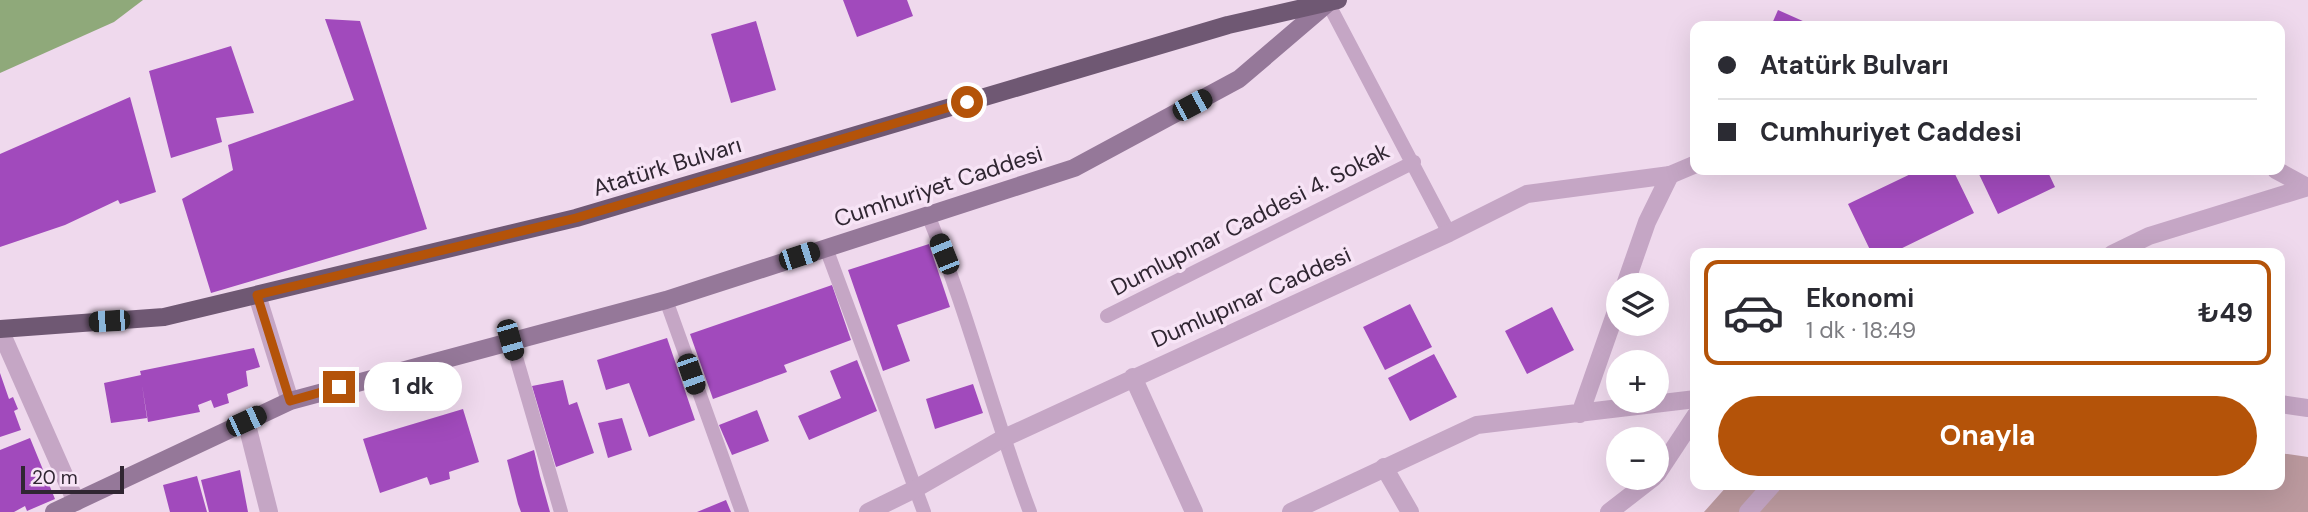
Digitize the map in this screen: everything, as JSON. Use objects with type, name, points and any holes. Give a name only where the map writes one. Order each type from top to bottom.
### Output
[{"type":"main road","name":"Cumhuriyet Caddesi","points":[[54,512],[77,507],[290,401],[666,300],[1074,168],[1239,79],[1333,2]]},
{"type":"main road","name":"Atatürk Bulvarı","points":[[0,329],[164,317],[576,218],[1228,25],[1333,2]]},
{"type":"street","name":"Dumlupınar Caddesi","points":[[868,512],[915,489],[1002,439],[1449,233],[1527,194],[1670,175],[1690,167]]},
{"type":"street","points":[[1629,273],[1647,222],[1670,175]]},
{"type":"street","points":[[2285,175],[2308,187]]},
{"type":"street","points":[[2124,248],[2149,236],[2308,187]]},
{"type":"street","points":[[257,295],[290,401]]},
{"type":"street","points":[[0,329],[77,507]]},
{"type":"street","points":[[1580,414],[1607,336]]},
{"type":"street","points":[[1133,377],[1194,512]]},
{"type":"street","points":[[1291,512],[1478,425],[1690,400]]},
{"type":"street","points":[[2285,405],[2308,408]]},
{"type":"street","points":[[246,421],[269,512]]},
{"type":"street","points":[[1669,455],[1690,424]]},
{"type":"street","points":[[1384,467],[1410,512]]},
{"type":"street","points":[[1609,512],[1637,490]]},
{"type":"street","points":[[1748,512],[1768,490]]},
{"type":"lane","points":[[1333,2],[1449,233]]},
{"type":"lane","name":"Dumlupınar Caddesi 4. Sokak","points":[[1107,316],[1414,162]]},
{"type":"lane","points":[[928,215],[944,254],[1002,439],[1030,512]]},
{"type":"lane","points":[[826,248],[924,512]]},
{"type":"lane","points":[[666,300],[742,512]]},
{"type":"lane","points":[[510,340],[561,512]]},
{"type":"shaded area","points":[[0,0],[143,0],[114,22],[0,73]]},
{"type":"shaded area","points":[[2285,454],[2308,457],[2308,512],[1704,512],[1724,490],[2285,490]]},
{"type":"building","points":[[843,0],[907,0],[913,16],[857,37]]},
{"type":"building","points":[[1778,10],[1803,21],[1773,21]]},
{"type":"building","points":[[325,19],[360,21],[427,229],[211,293],[182,199],[233,170],[228,145],[354,100]]},
{"type":"building","points":[[756,21],[776,90],[731,103],[711,34]]},
{"type":"building","points":[[231,46],[254,113],[216,118],[222,142],[171,158],[149,71]]},
{"type":"building","points":[[130,97],[156,192],[120,204],[118,200],[65,225],[0,247],[0,154]]},
{"type":"building","points":[[1909,175],[1955,175],[1974,213],[1902,248],[1869,248],[1848,204]]},
{"type":"building","points":[[1979,175],[2049,175],[2055,187],[1998,214]]},
{"type":"building","points":[[929,244],[950,307],[897,325],[910,361],[883,371],[848,270]]},
{"type":"building","points":[[832,285],[851,340],[784,365],[787,372],[713,399],[690,334]]},
{"type":"building","points":[[1410,304],[1432,347],[1385,370],[1363,327]]},
{"type":"building","points":[[1552,307],[1574,350],[1527,374],[1505,331]]},
{"type":"building","points":[[667,338],[695,420],[649,437],[629,383],[606,390],[597,360]]},
{"type":"building","points":[[254,348],[260,367],[246,371],[248,386],[227,394],[229,403],[214,408],[211,400],[198,405],[200,412],[148,422],[142,385],[147,418],[111,423],[104,383],[141,375],[140,371]]},
{"type":"building","points":[[1434,354],[1457,397],[1410,421],[1388,378]]},
{"type":"building","points":[[857,360],[877,411],[809,440],[798,416],[841,398],[830,371]]},
{"type":"building","points":[[0,373],[9,399],[13,397],[18,409],[14,411],[21,430],[0,437]]},
{"type":"building","points":[[563,380],[569,405],[577,402],[594,453],[556,467],[532,386]]},
{"type":"building","points":[[973,384],[983,413],[935,429],[926,399]]},
{"type":"building","points":[[463,409],[479,462],[449,472],[450,479],[430,485],[427,477],[380,493],[363,439]]},
{"type":"building","points":[[757,410],[769,441],[732,455],[719,425]]},
{"type":"building","points":[[622,418],[632,450],[608,458],[598,423]]},
{"type":"building","points":[[30,438],[55,499],[27,511],[25,506],[14,512],[0,512],[0,450]]},
{"type":"building","points":[[534,450],[550,512],[521,512],[518,504],[507,460]]},
{"type":"building","points":[[240,470],[248,512],[209,512],[201,480]]},
{"type":"building","points":[[197,476],[207,512],[170,512],[163,485]]},
{"type":"building","points":[[726,500],[731,512],[697,512]]},
{"type":"route","points":[[339,387],[290,401],[257,295],[576,218],[967,102]]}]
